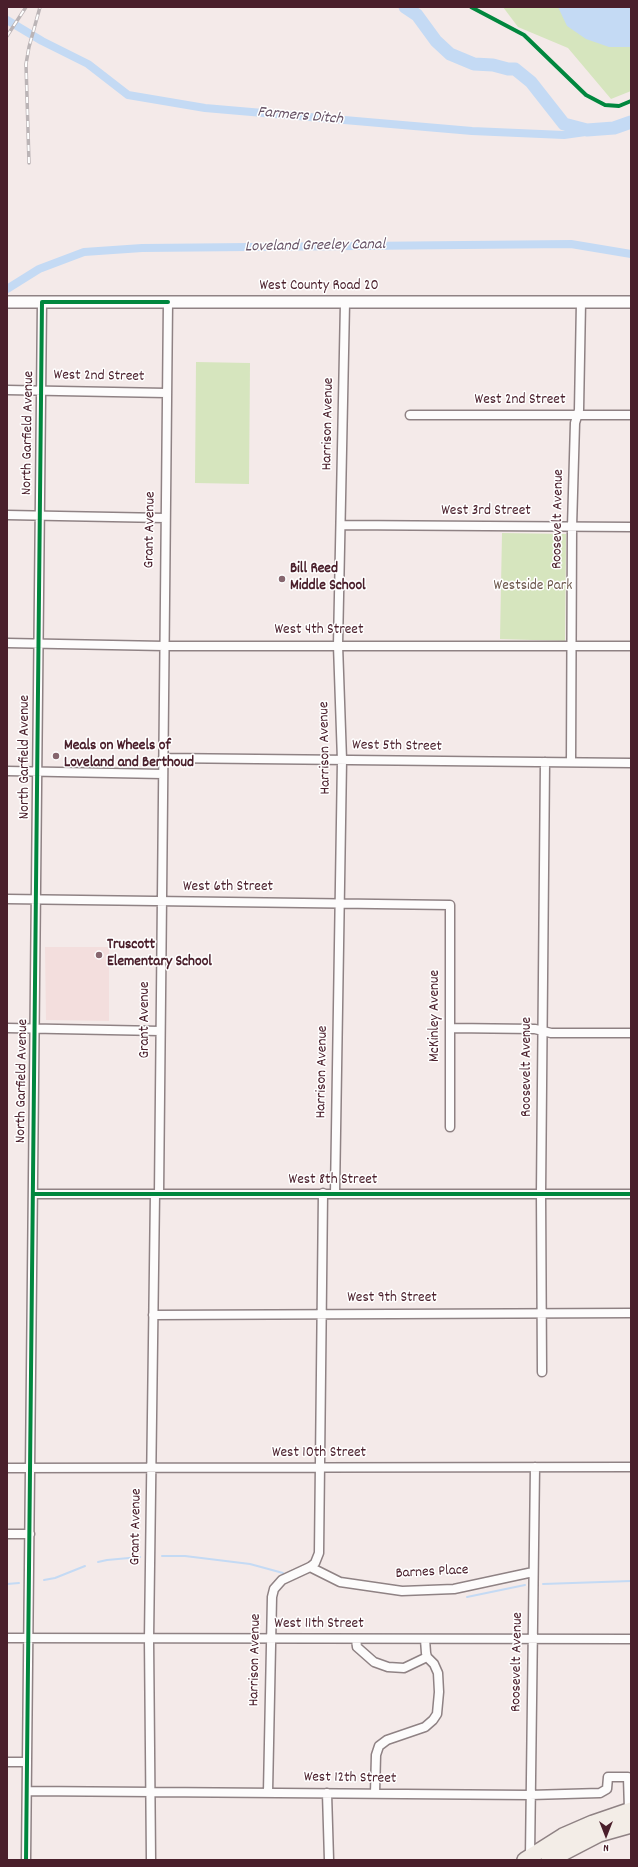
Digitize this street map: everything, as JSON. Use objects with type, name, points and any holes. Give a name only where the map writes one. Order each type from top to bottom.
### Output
[{"type":"highway","points":[[549,1860],[599,1834],[615,1829],[620,1822],[627,1819],[630,1815]]},
{"type":"highway","points":[[528,1858],[575,1831],[630,1815]]},
{"type":"main road","name":"West County Road 20","points":[[11,302],[631,302]]},
{"type":"street","name":"North Garfield Avenue","points":[[26,1860],[36,1029],[42,302]]},
{"type":"street","name":"Grant Avenue","points":[[151,1860],[149,1638],[153,1315],[160,1030],[168,302]]},
{"type":"street","name":"Roosevelt Avenue","points":[[570,762],[572,526],[575,424],[578,415],[580,302]]},
{"type":"street","name":"Harrison Avenue","points":[[335,1193],[342,760],[338,645],[342,525],[345,303]]},
{"type":"street","name":"West 2nd Street","points":[[7,390],[166,393]]},
{"type":"street","name":"West 2nd Street","points":[[410,415],[631,415]]},
{"type":"street","points":[[7,515],[165,518]]},
{"type":"street","name":"West 3rd Street","points":[[342,525],[631,527]]},
{"type":"street","name":"West 4th Street","points":[[7,643],[164,646],[631,646]]},
{"type":"street","name":"West 5th Street","points":[[163,758],[631,763]]},
{"type":"street","name":"Roosevelt Avenue","points":[[542,1372],[541,1193],[545,762]]},
{"type":"street","points":[[7,771],[163,774]]},
{"type":"street","name":"West 6th Street","points":[[7,899],[450,905]]},
{"type":"street","name":"McKinley Avenue","points":[[450,905],[450,1127]]},
{"type":"street","points":[[7,1028],[160,1030]]},
{"type":"street","points":[[450,1028],[543,1030],[551,1033],[631,1033]]},
{"type":"street","points":[[310,1567],[315,1563],[319,1554],[323,1313],[323,1193]]},
{"type":"street","name":"West 8th Street","points":[[34,1194],[631,1194]]},
{"type":"street","name":"West 9th Street","points":[[153,1315],[323,1313],[631,1313]]},
{"type":"street","name":"Roosevelt Avenue","points":[[528,1858],[535,1467]]},
{"type":"street","name":"West 10th Street","points":[[7,1468],[631,1468]]},
{"type":"street","points":[[7,1534],[30,1534]]},
{"type":"street","name":"Harrison Avenue","points":[[268,1792],[272,1597],[274,1589],[287,1576],[310,1567]]},
{"type":"street","name":"Barnes Place","points":[[310,1567],[340,1582],[402,1591],[454,1589],[533,1572]]},
{"type":"street","name":"West 11th Street","points":[[7,1638],[631,1639]]},
{"type":"street","points":[[356,1639],[357,1647],[374,1662],[388,1667],[404,1668],[427,1657]]},
{"type":"street","points":[[375,1793],[376,1755],[379,1746],[387,1740],[425,1727],[433,1720],[436,1714],[439,1692],[438,1673],[434,1664],[427,1657],[425,1639]]},
{"type":"street","points":[[7,1762],[27,1762]]},
{"type":"street","name":"West 12th Street","points":[[27,1790],[530,1795],[600,1793],[607,1789],[608,1777],[628,1778],[630,1815]]},
{"type":"street","points":[[328,1793],[329,1860]]},
{"type":"shaded area","points":[[45,947],[109,947],[109,1021],[46,1020]]},
{"type":"green space","points":[[503,7],[631,7],[631,91],[611,99],[568,48],[518,27]]},
{"type":"green space","points":[[196,362],[250,363],[249,484],[195,483]]},
{"type":"green space","name":"Westside Park","points":[[502,533],[566,534],[565,641],[500,639]]},
{"type":"water","points":[[558,7],[631,7],[631,47],[609,47],[586,39],[567,26]]},
{"type":"waterway","points":[[405,7],[417,15],[436,41],[450,54],[474,64],[493,65],[508,69],[515,69],[531,82],[564,124],[587,130],[614,128],[631,122]]},
{"type":"waterway","name":"Farmers Ditch","points":[[7,20],[42,41],[88,64],[128,95],[205,108],[472,131],[564,135],[614,128]]},
{"type":"waterway","name":"Loveland Greeley Canal","points":[[7,289],[39,269],[84,252],[142,248],[571,244],[631,254]]},
{"type":"waterway","points":[[162,1556],[185,1556],[250,1564],[283,1573]]},
{"type":"waterway","points":[[98,1562],[140,1557]]},
{"type":"waterway","points":[[44,1580],[55,1578],[85,1566]]},
{"type":"waterway","points":[[543,1584],[631,1581]]},
{"type":"waterway","points":[[7,1584],[19,1583]]},
{"type":"waterway","points":[[467,1597],[525,1585]]},
{"type":"railway","points":[[7,36],[26,7]]},
{"type":"railway","points":[[29,163],[26,64],[40,7]]},
{"type":"cycle path","points":[[471,7],[524,35],[586,95],[605,105],[619,106],[631,101]]},
{"type":"cycle path","points":[[26,1860],[42,302],[168,302]]},
{"type":"cycle path","points":[[34,1194],[631,1194]]},
{"type":"place","name":"Bill Reed Middle School","points":[[282,579]]},
{"type":"place","name":"Meals on Wheels of Loveland and Berthoud","points":[[56,756]]},
{"type":"place","name":"Truscott Elementary School","points":[[99,955]]}]
